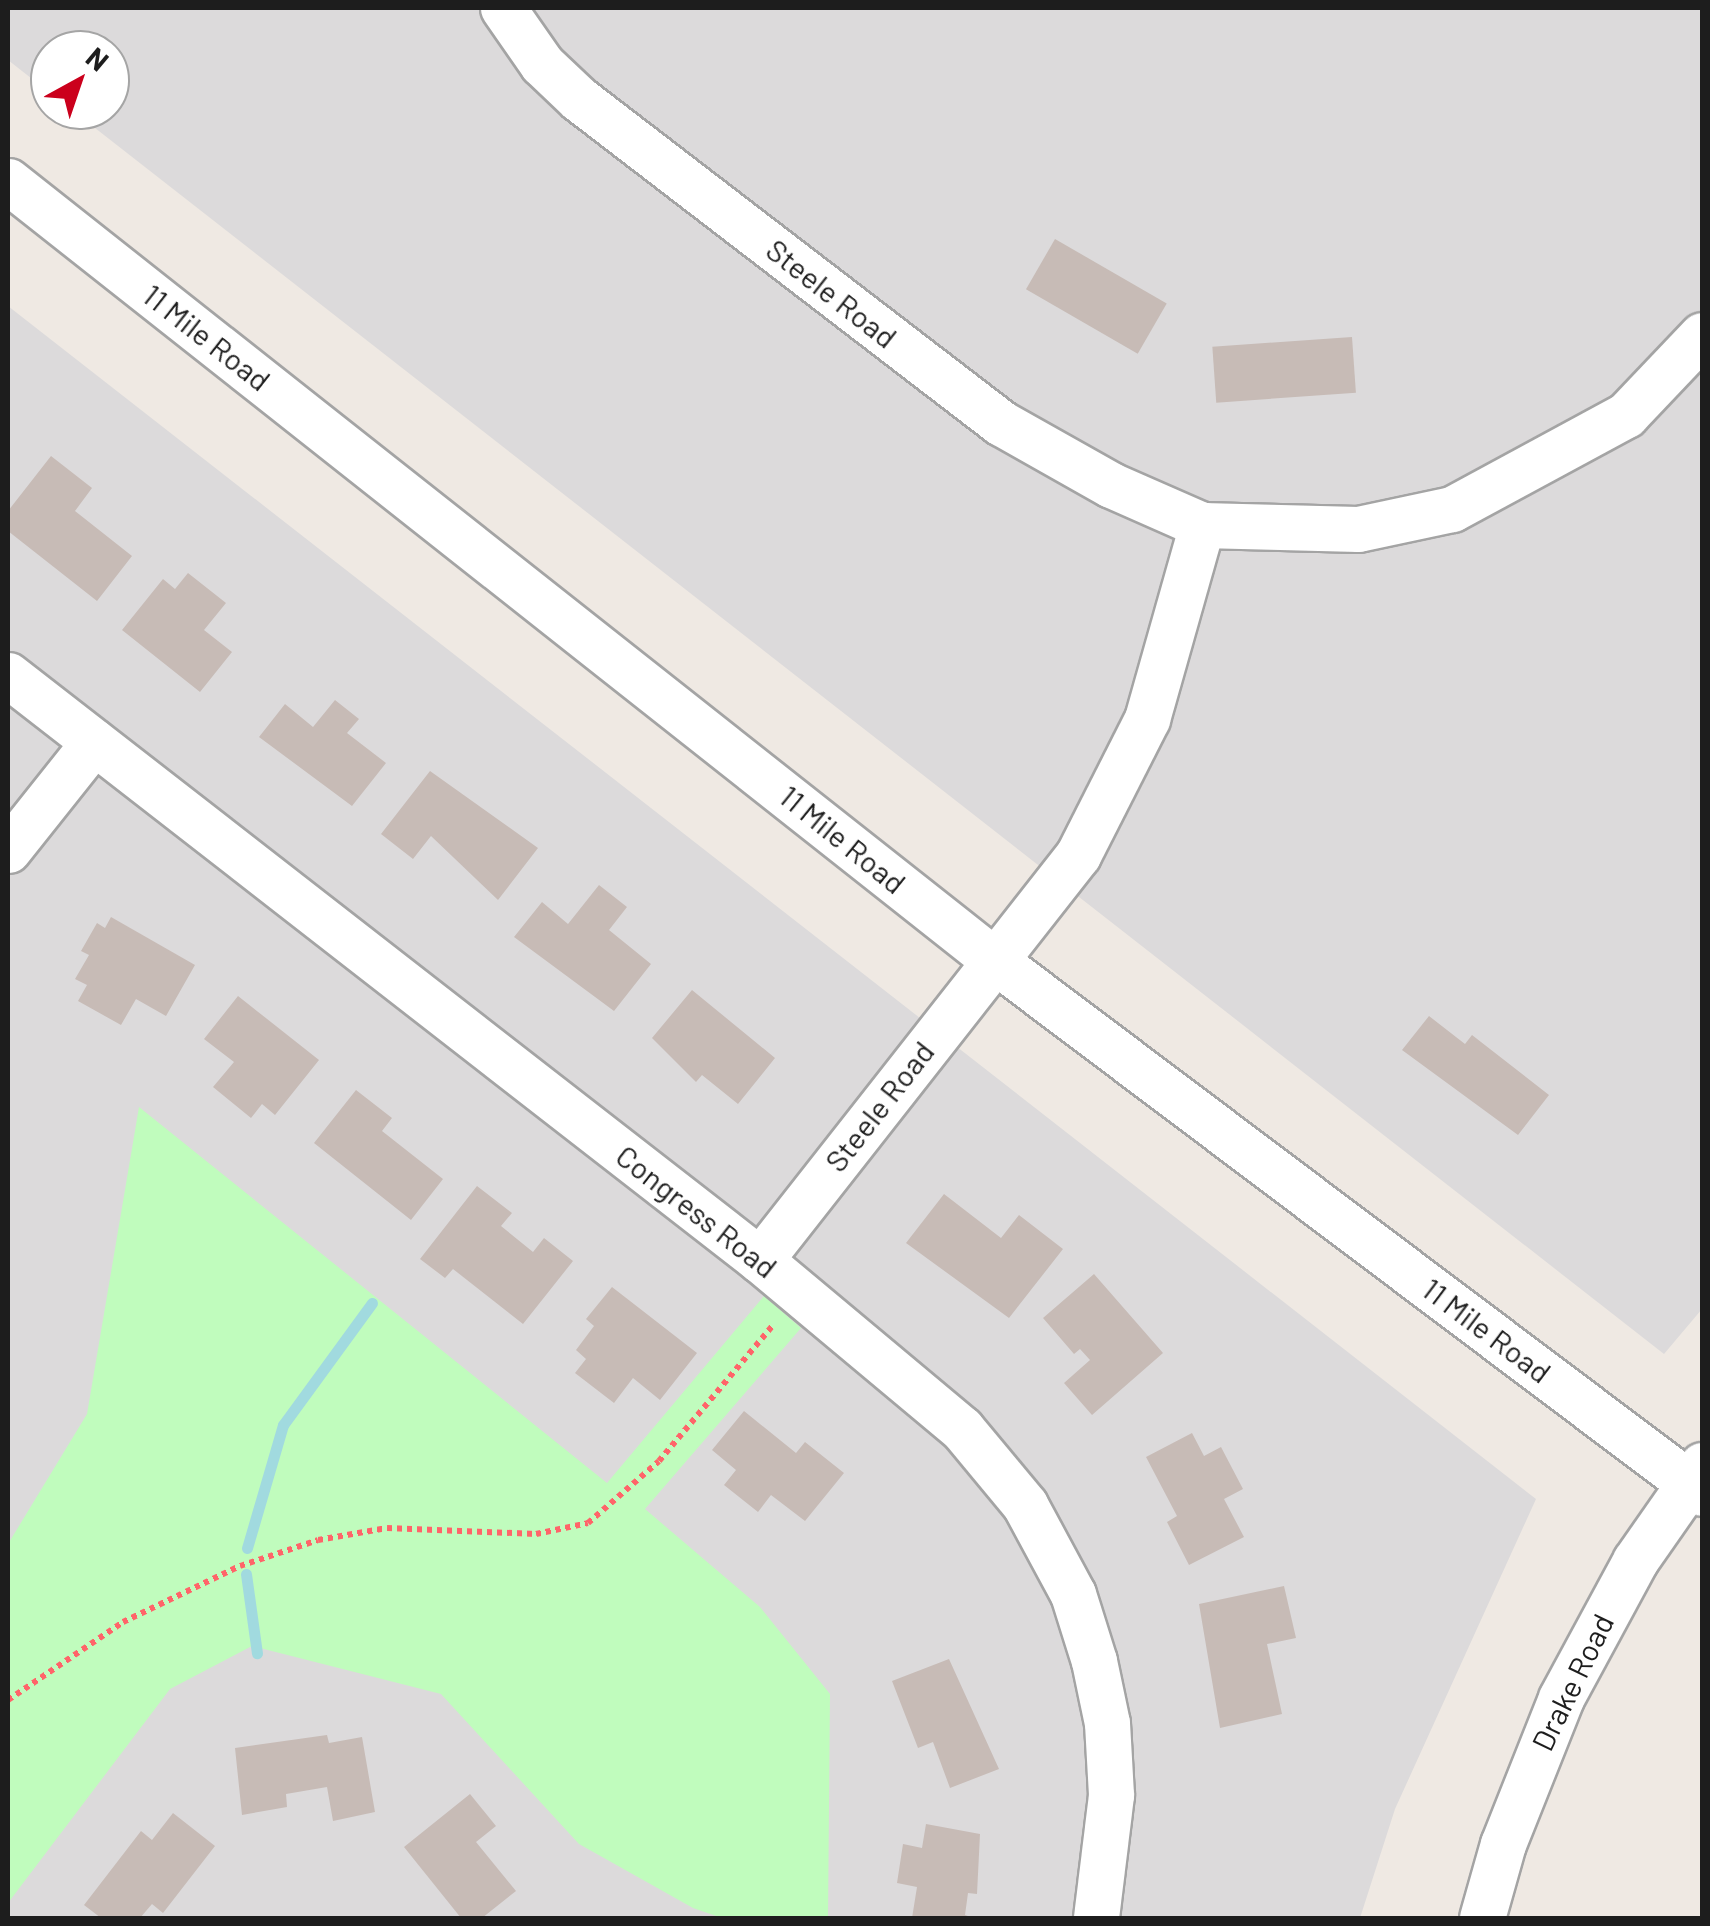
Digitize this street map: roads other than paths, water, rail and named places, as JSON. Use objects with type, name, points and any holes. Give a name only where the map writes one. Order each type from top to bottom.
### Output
[{"type":"street","name":"Steele Road","points":[[503,8],[542,64],[579,99],[1001,423],[1111,486],[1202,524],[1358,529],[1452,509],[1626,414],[1702,335]]},
{"type":"street","name":"11 Mile Road","points":[[8,181],[994,960],[1698,1480]]},
{"type":"street","name":"Steele Road","points":[[760,1260],[1078,855],[1106,806],[1172,646],[1202,524]]},
{"type":"street","name":"Congress Road","points":[[8,675],[760,1260],[962,1429],[1025,1505],[1074,1594],[1107,1723],[1111,1795],[1096,1918]]},
{"type":"street","points":[[8,850],[94,742]]},
{"type":"street","name":"Drake Road","points":[[1482,1918],[1503,1844],[1560,1698],[1635,1561],[1698,1480]]},
{"type":"waterway","points":[[247,1548],[283,1425],[372,1303]]},
{"type":"waterway","points":[[246,1574],[257,1653]]}]
